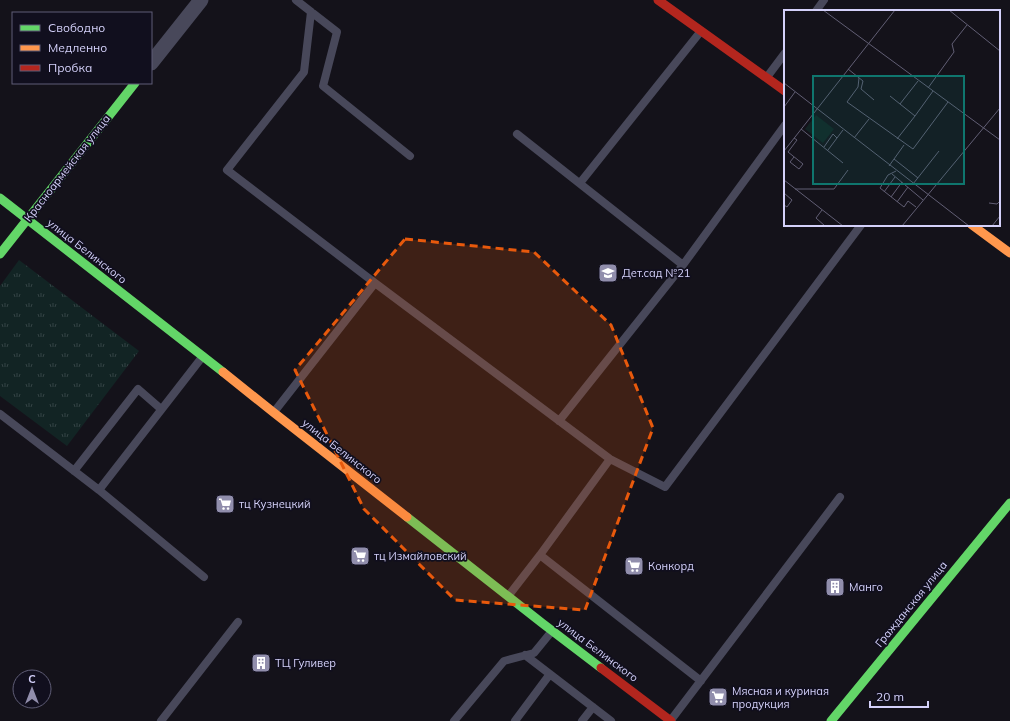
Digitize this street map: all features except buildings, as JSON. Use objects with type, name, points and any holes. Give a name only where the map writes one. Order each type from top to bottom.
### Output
[{"type":"street","points":[[152,62],[201,0]]},
{"type":"street","points":[[658,0],[784,90]]},
{"type":"street","name":"Красноармейская улица","points":[[0,254],[134,84]]},
{"type":"street","name":"улица Белинского","points":[[0,198],[204,356],[508,596],[671,721]]},
{"type":"street","points":[[973,226],[1010,253]]},
{"type":"street","name":"Гражданская улица","points":[[831,721],[1010,503]]},
{"type":"lane","points":[[296,0],[337,32],[323,86],[410,156]]},
{"type":"lane","points":[[817,10],[824,0]]},
{"type":"lane","points":[[311,12],[304,72],[227,170],[610,459],[665,488],[860,226]]},
{"type":"lane","points":[[580,183],[701,31]]},
{"type":"lane","points":[[767,78],[784,54]]},
{"type":"lane","points":[[560,421],[683,265],[784,126]]},
{"type":"lane","points":[[517,134],[683,265]]},
{"type":"lane","points":[[273,412],[375,283]]},
{"type":"lane","points":[[99,490],[204,356]]},
{"type":"lane","points":[[74,471],[138,389],[161,409]]},
{"type":"lane","points":[[0,414],[99,490],[204,577]]},
{"type":"lane","points":[[508,596],[610,459]]},
{"type":"lane","points":[[671,721],[840,497]]},
{"type":"lane","points":[[540,555],[701,681]]},
{"type":"lane","points":[[161,721],[238,622]]},
{"type":"lane","points":[[454,721],[504,661],[534,653],[553,631]]},
{"type":"lane","points":[[525,655],[611,721]]},
{"type":"lane","points":[[515,721],[550,674]]},
{"type":"lane","points":[[582,721],[593,707]]},
{"type":"highlighted area","points":[[405,239],[534,252],[611,325],[653,428],[585,610],[455,600],[364,509],[295,370]]},
{"type":"green space","points":[[19,260],[139,351],[67,446],[0,396],[0,286]]},
{"type":"traffic: fast","points":[[0,254],[134,84]]},
{"type":"traffic: fast","points":[[0,198],[223,372]]},
{"type":"traffic: fast","points":[[831,721],[1010,503]]},
{"type":"traffic: fast","points":[[407,517],[601,668]]},
{"type":"traffic: slow","points":[[973,226],[1010,253]]},
{"type":"traffic: slow","points":[[223,372],[407,517]]},
{"type":"traffic: jam","points":[[658,0],[784,90]]},
{"type":"traffic: jam","points":[[601,668],[671,721]]},
{"type":"place","name":"Дет.сад №21","points":[[608,273]]},
{"type":"place","name":"тц Кузнецкий","points":[[225,504]]},
{"type":"place","name":"тц Измайловский","points":[[360,556]]},
{"type":"place","name":"Конкорд","points":[[634,566]]},
{"type":"place","name":"Манго","points":[[835,587]]},
{"type":"place","name":"ТЦ Гуливер","points":[[261,663]]},
{"type":"place","name":"Мясная и куриная продукция","points":[[718,697]]}]
